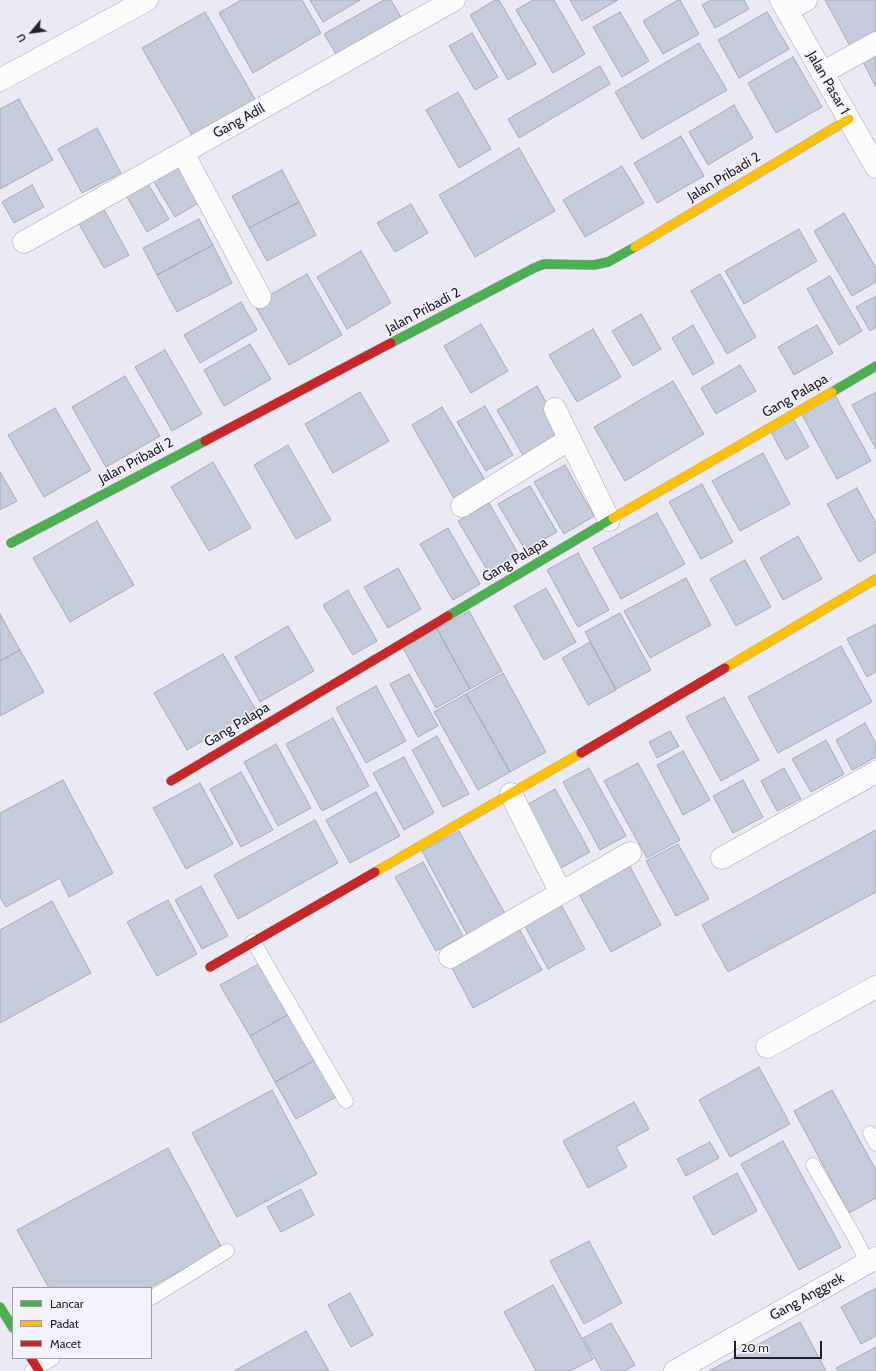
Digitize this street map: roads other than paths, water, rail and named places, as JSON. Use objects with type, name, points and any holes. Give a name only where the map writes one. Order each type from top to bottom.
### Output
[{"type":"street","points":[[0,80],[147,0]]},
{"type":"street","name":"Gang Adil","points":[[24,242],[454,0]]},
{"type":"street","points":[[784,5],[806,0]]},
{"type":"street","name":"Jalan Pasar 1","points":[[784,5],[876,166]]},
{"type":"street","points":[[822,73],[876,43]]},
{"type":"street","name":"Jalan Pribadi 2","points":[[11,543],[534,268],[544,264],[594,264],[608,262],[616,258],[849,119]]},
{"type":"street","points":[[183,153],[260,297]]},
{"type":"street","name":"Gang Palapa","points":[[171,781],[609,520],[876,366]]},
{"type":"street","points":[[555,408],[609,520]]},
{"type":"street","points":[[462,506],[570,439]]},
{"type":"street","points":[[210,967],[510,794],[876,579]]},
{"type":"street","points":[[722,858],[876,772]]},
{"type":"street","points":[[510,794],[561,892]]},
{"type":"street","points":[[450,957],[630,853]]},
{"type":"street","points":[[767,1047],[876,987]]},
{"type":"street","name":"Gang Anggrek","points":[[675,1371],[872,1261]]},
{"type":"street","points":[[0,1307],[12,1326]]},
{"type":"lane","points":[[253,941],[346,1101]]},
{"type":"lane","points":[[813,1165],[854,1236],[872,1261]]},
{"type":"lane","points":[[152,1297],[228,1251]]},
{"type":"lane","points":[[35,1367],[51,1359]]}]
